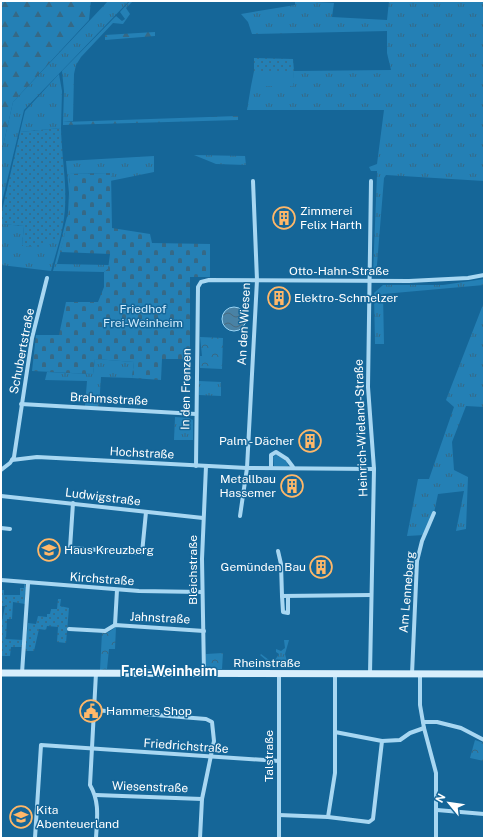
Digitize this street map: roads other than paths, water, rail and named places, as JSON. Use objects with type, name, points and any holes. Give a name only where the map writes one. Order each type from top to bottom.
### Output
[{"type":"street","name":"An den Wiesen","points":[[240,516],[246,468],[257,280],[253,181]]},
{"type":"street","name":"Heinrich-Wieland-Straße","points":[[370,674],[374,469],[368,387],[371,181]]},
{"type":"street","name":"Otto-Hahn-Straße","points":[[198,288],[200,283],[204,280],[436,280],[484,274]]},
{"type":"street","name":"Schubertstraße","points":[[12,460],[32,338],[47,278]]},
{"type":"street","name":"In den Frenzen","points":[[196,466],[198,288]]},
{"type":"street","name":"Brahmsstraße","points":[[22,404],[196,414]]},
{"type":"street","points":[[271,468],[271,455],[276,452],[288,459],[293,467]]},
{"type":"street","name":"Hochstraße","points":[[12,460],[37,457],[246,468],[293,467],[374,469]]},
{"type":"street","points":[[1,470],[12,460]]},
{"type":"street","name":"Bleichstraße","points":[[204,673],[202,592],[203,518],[206,466]]},
{"type":"street","name":"Ludwigstraße","points":[[1,496],[203,518]]},
{"type":"street","points":[[73,503],[70,548],[142,554],[146,512]]},
{"type":"street","name":"Am Lenneberg","points":[[412,674],[417,561],[422,541],[434,513]]},
{"type":"street","points":[[1,528],[10,530]]},
{"type":"street","points":[[278,551],[282,564],[283,612],[288,613],[288,596]]},
{"type":"street","name":"Kirchstraße","points":[[1,580],[28,584],[117,590],[202,592]]},
{"type":"street","points":[[22,673],[28,584]]},
{"type":"street","name":"Jahnstraße","points":[[115,625],[117,590]]},
{"type":"street","points":[[282,596],[371,595]]},
{"type":"street","name":"Jahnstraße","points":[[69,629],[105,631],[115,625],[204,631]]},
{"type":"street","name":"Rheinstraße","points":[[1,673],[484,674]]},
{"type":"street","points":[[96,673],[90,785],[96,795],[98,806],[96,838]]},
{"type":"street","name":"Talstraße","points":[[279,674],[279,838]]},
{"type":"street","points":[[328,817],[334,780],[335,674]]},
{"type":"street","points":[[420,675],[420,705],[424,728],[436,773],[436,838]]},
{"type":"street","points":[[94,710],[206,719],[212,722],[214,726],[214,741],[202,799],[200,838]]},
{"type":"street","points":[[423,722],[437,722],[461,728],[484,740]]},
{"type":"street","points":[[335,732],[382,741],[400,740],[410,733],[424,728]]},
{"type":"street","points":[[279,815],[328,817],[369,822],[373,819],[382,741]]},
{"type":"street","name":"Friedrichstraße","points":[[35,838],[41,745],[279,761]]},
{"type":"street","name":"Wiesenstraße","points":[[96,795],[202,799]]},
{"type":"street","points":[[437,810],[484,814]]},
{"type":"water","points":[[234,307],[242,311],[246,319],[242,327],[234,331],[226,327],[222,319],[226,311]]},
{"type":"place","name":"Zimmerei Felix Harth","points":[[284,218]]},
{"type":"place","name":"Elektro-Schmelzer","points":[[279,298]]},
{"type":"place","name":"Palm - Dächer","points":[[310,441]]},
{"type":"place","name":"Metallbau Hassemer","points":[[292,486]]},
{"type":"place","name":"Haus Kreuzberg","points":[[49,550]]},
{"type":"place","name":"Gemünden Bau","points":[[321,567]]},
{"type":"place","name":"Hammers Shop","points":[[91,711]]},
{"type":"place","name":"Kita Abenteuerland","points":[[21,817]]},
{"type":"district","name":"Frei-Weinheim","points":[[169,671]]},
{"type":"park label","name":"Friedhof Frei-Weinheim","points":[[143,316]]}]
